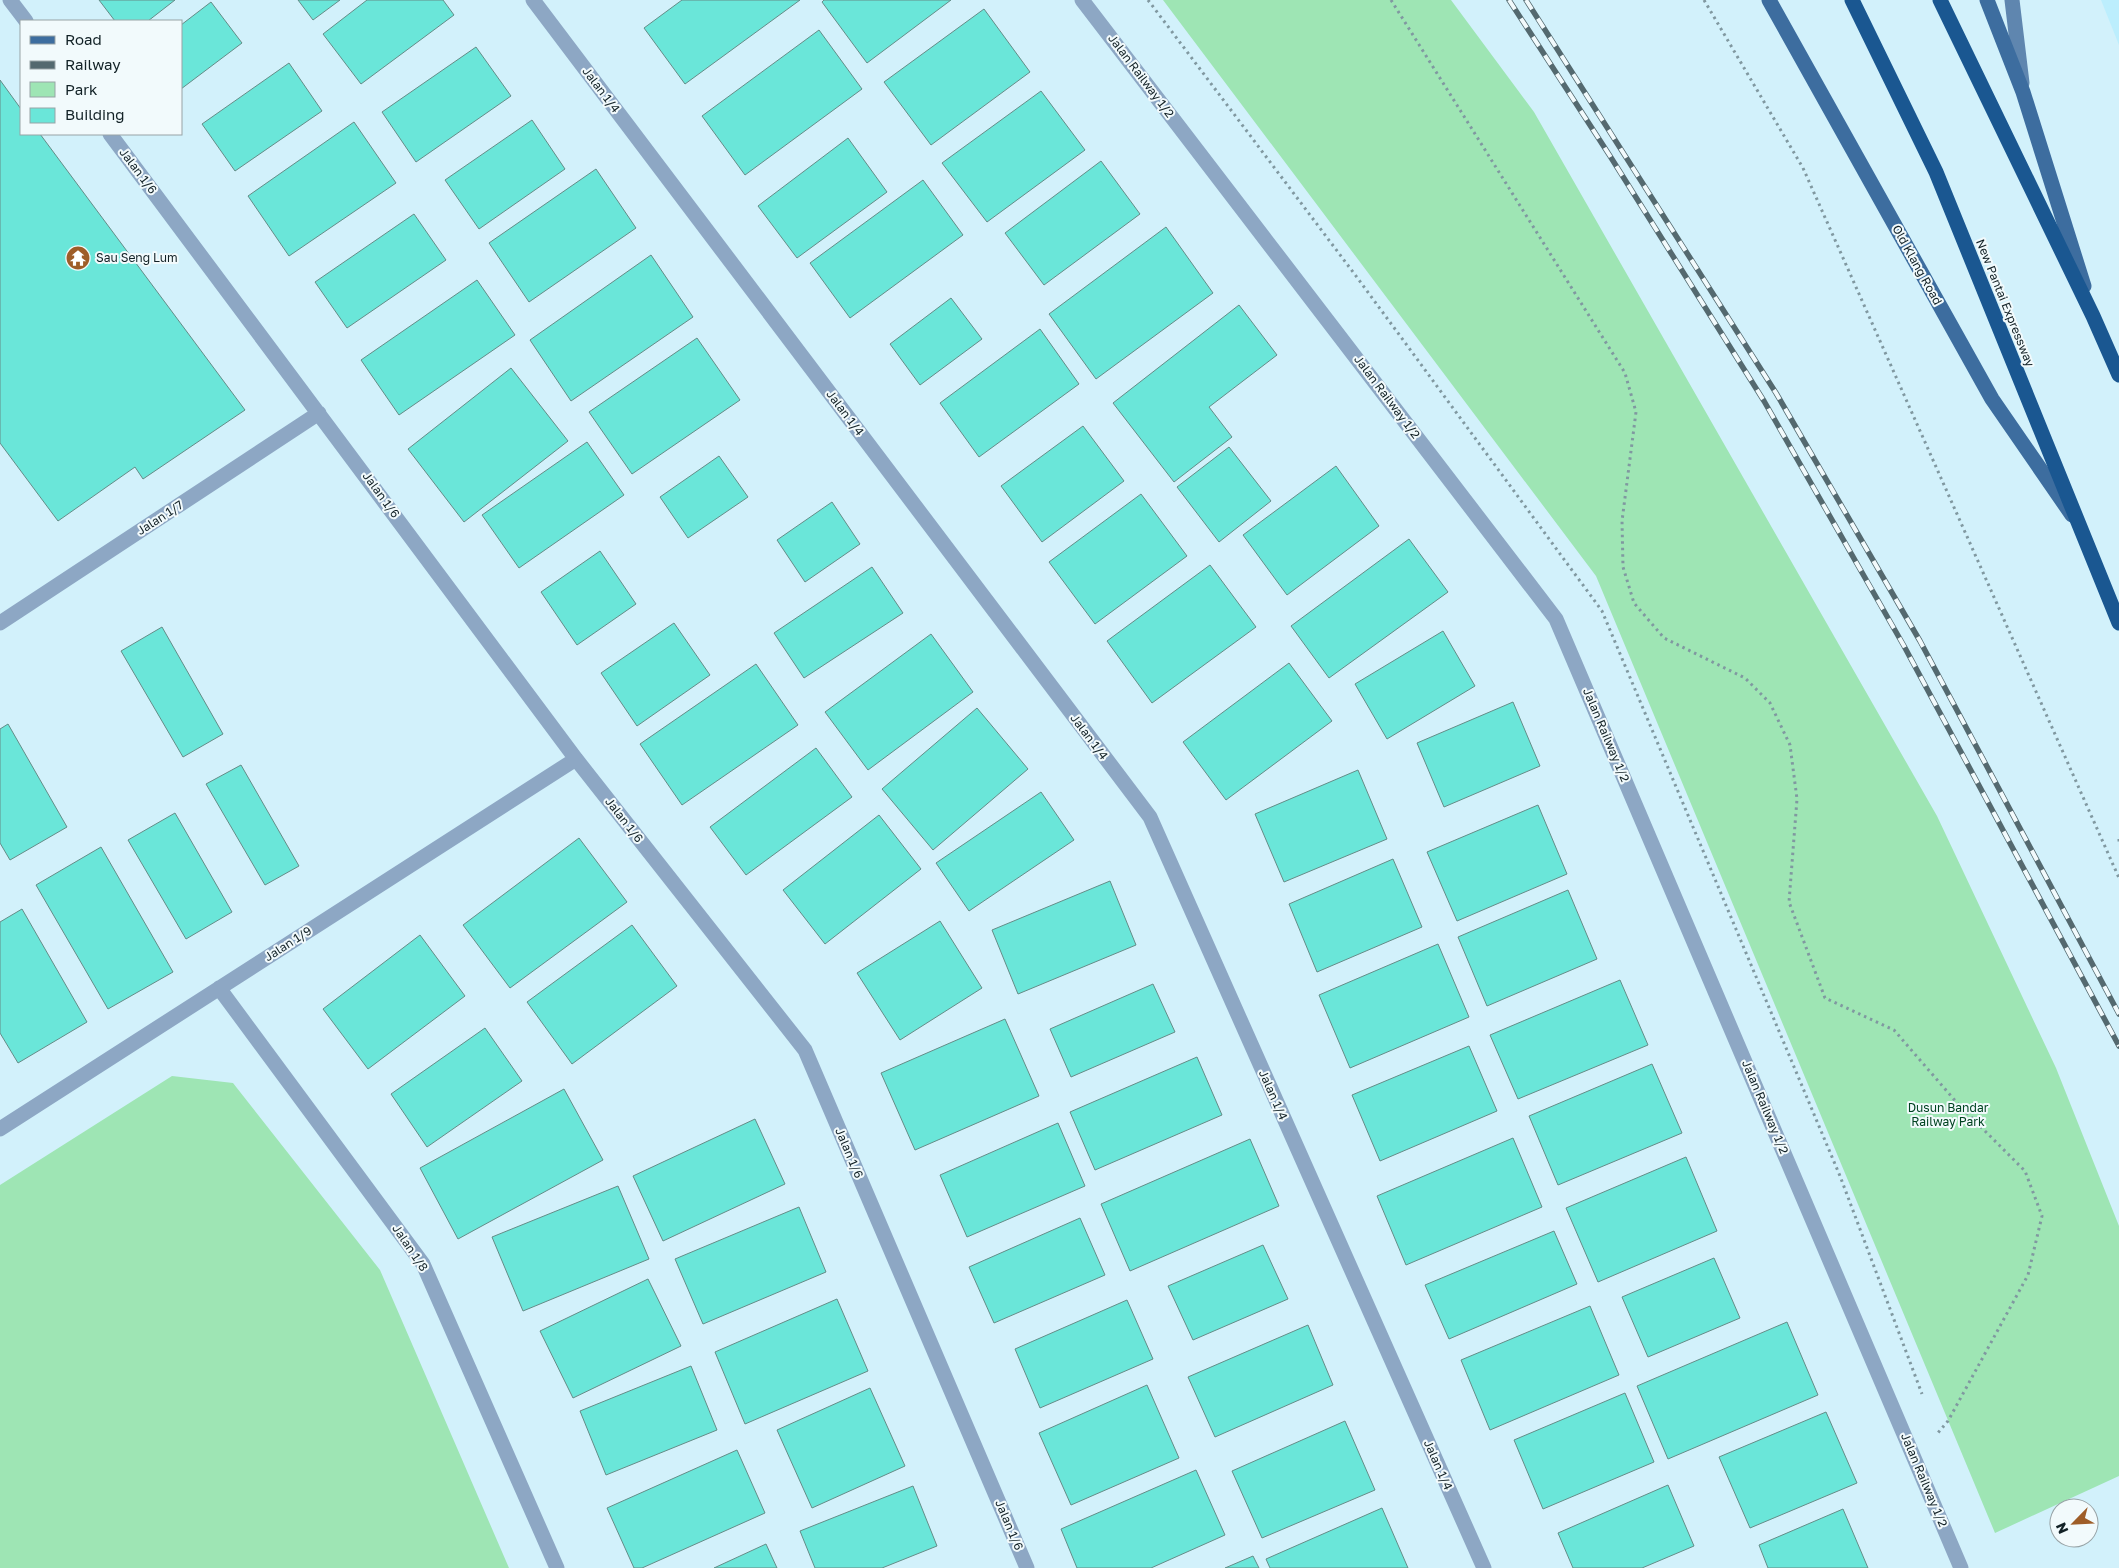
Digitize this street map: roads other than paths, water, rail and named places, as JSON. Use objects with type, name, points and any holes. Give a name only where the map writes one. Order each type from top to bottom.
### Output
[{"type":"highway","name":"New Pantai Expressway","points":[[1852,0],[1936,172],[2119,623]]},
{"type":"highway","points":[[1940,0],[2093,316],[2119,375]]},
{"type":"main road","name":"Old Klang Road","points":[[1769,0],[1992,399],[2077,522]]},
{"type":"main road","points":[[1987,0],[2023,92],[2093,316]]},
{"type":"street","points":[[10,0],[25,20]]},
{"type":"street","name":"Jalan 1/4","points":[[533,0],[1150,817],[1484,1568]]},
{"type":"street","name":"Jalan Railway 1/2","points":[[1082,0],[1556,619],[1961,1568]]},
{"type":"street","points":[[2012,0],[2023,92]]},
{"type":"street","name":"Jalan 1/6","points":[[111,135],[576,759],[805,1050],[1028,1568]]},
{"type":"street","name":"Jalan 1/7","points":[[0,623],[319,413]]},
{"type":"street","name":"Jalan 1/9","points":[[0,1129],[576,759]]},
{"type":"street","name":"Jalan 1/8","points":[[219,988],[423,1264],[557,1568]]},
{"type":"railway","points":[[1509,0],[1610,156],[1764,401],[1904,646],[2119,1046]]},
{"type":"railway","points":[[1526,0],[1776,393],[1920,641],[2119,1014]]},
{"type":"place","name":"Sau Seng Lum","points":[[78,258]]},
{"type":"park label","name":"Dusun Bandar Railway Park","points":[[1948,1115]]}]
